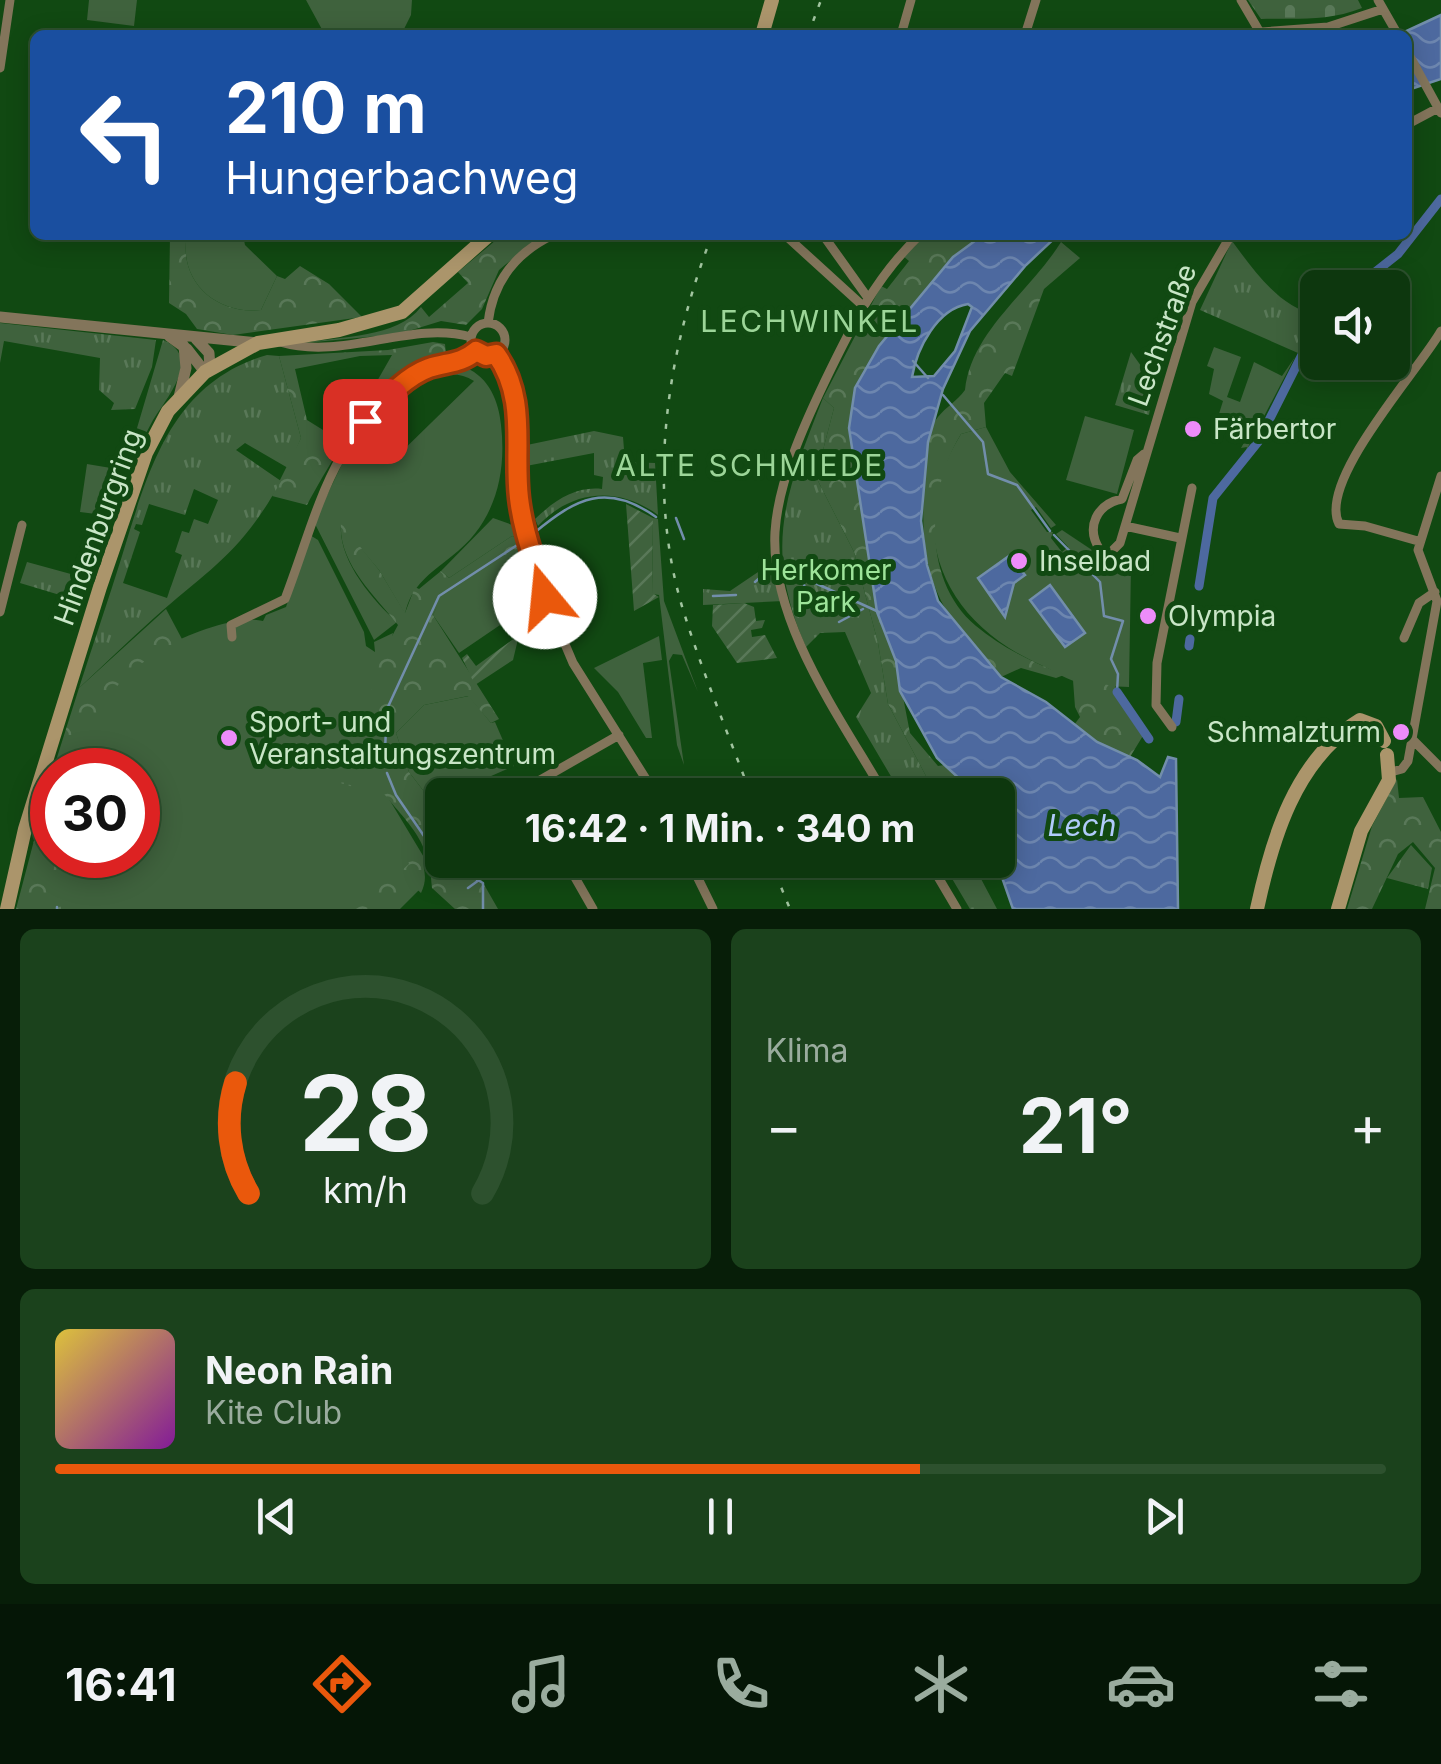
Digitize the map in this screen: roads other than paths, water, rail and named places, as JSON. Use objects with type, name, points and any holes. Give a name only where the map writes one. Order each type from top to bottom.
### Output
[{"type":"main road","points":[[763,30],[772,0]]},
{"type":"main road","name":"Hindenburgring","points":[[7,909],[25,830],[128,503],[156,432],[179,397],[207,370],[266,342],[339,330],[402,312],[483,240]]},
{"type":"main road","points":[[1258,909],[1280,823],[1302,780],[1360,720],[1376,726],[1391,772],[1362,831],[1338,909]]},
{"type":"street","points":[[0,68],[10,0]]},
{"type":"street","points":[[902,30],[911,0]]},
{"type":"street","points":[[1027,30],[1036,0]]},
{"type":"street","points":[[1240,0],[1258,29]]},
{"type":"street","points":[[1252,30],[1328,27],[1385,11]]},
{"type":"street","points":[[1412,59],[1438,107],[1412,122]]},
{"type":"street","points":[[488,323],[495,290],[506,270],[546,240]]},
{"type":"street","points":[[791,240],[866,302]]},
{"type":"street","points":[[826,240],[866,302]]},
{"type":"street","points":[[875,778],[797,641],[779,566],[776,522],[790,470],[818,396],[866,302],[900,253],[914,240]]},
{"type":"street","name":"Lechstraße","points":[[1144,454],[1137,460],[1122,499],[1108,502],[1098,512],[1093,532],[1100,550],[1115,550],[1192,302],[1228,240]]},
{"type":"street","points":[[0,317],[156,332],[188,341],[209,353],[207,370]]},
{"type":"street","points":[[471,337],[477,327],[488,323]]},
{"type":"street","points":[[488,323],[504,335],[496,354]]},
{"type":"street","points":[[1418,541],[1365,526],[1339,524],[1336,512],[1346,477],[1383,407],[1441,330]]},
{"type":"street","points":[[188,341],[324,347],[388,342],[435,331],[471,337]]},
{"type":"street","points":[[471,337],[476,351],[486,356],[496,354]]},
{"type":"street","points":[[179,397],[188,341]]},
{"type":"street","points":[[232,637],[231,624],[285,599],[322,491],[365,421],[415,375],[463,361],[476,351]]},
{"type":"street","points":[[496,354],[510,379],[517,407],[518,496],[545,597],[573,663],[646,778]]},
{"type":"street","points":[[1391,772],[1406,765],[1436,614],[1435,592],[1418,541],[1441,476]]},
{"type":"street","points":[[1172,727],[1156,705],[1159,637],[1192,488]]},
{"type":"street","points":[[0,612],[22,525]]},
{"type":"street","points":[[1124,526],[1181,533]]},
{"type":"street","points":[[1404,638],[1420,603],[1435,592]]},
{"type":"street","points":[[544,778],[620,735]]},
{"type":"street","points":[[1412,738],[1441,768]]},
{"type":"street","points":[[576,878],[594,909]]},
{"type":"street","points":[[698,878],[713,909]]},
{"type":"street","points":[[938,878],[956,909]]},
{"type":"water","points":[[1441,15],[1441,79],[1412,89],[1412,30],[1409,30]]},
{"type":"water","name":"Lech","points":[[976,240],[1053,240],[970,331],[943,389],[928,442],[921,521],[927,565],[938,601],[1001,677],[1046,702],[1097,742],[1137,760],[1160,777],[1168,757],[1176,759],[1178,909],[1013,909],[1002,878],[1015,878],[1015,778],[959,778],[937,758],[900,691],[896,661],[877,612],[849,428],[855,388],[879,346],[953,257]],"holes":[[[968,304],[972,307],[955,351],[934,376],[912,377],[924,342],[947,313]]]},
{"type":"water","points":[[1009,556],[1025,575],[1014,583],[1005,617],[978,578]]},
{"type":"water","points":[[1050,585],[1085,633],[1065,647],[1030,600]]},
{"type":"waterway","points":[[1412,236],[1441,199]]},
{"type":"waterway","points":[[1378,270],[1409,240]]},
{"type":"waterway","points":[[1199,586],[1213,498],[1258,442],[1300,359]]},
{"type":"waterway","points":[[913,361],[928,378]]},
{"type":"waterway","points":[[943,395],[983,442],[988,474],[1017,485],[1050,531]]},
{"type":"waterway","points":[[534,533],[578,503],[607,497],[638,506],[656,517]]},
{"type":"waterway","points":[[676,518],[684,539]]},
{"type":"waterway","points":[[1054,535],[1100,582],[1104,616],[1123,621],[1111,659],[1118,674],[1117,692]]},
{"type":"waterway","points":[[385,750],[387,709],[439,596],[522,542]]},
{"type":"waterway","points":[[755,582],[774,565]]},
{"type":"waterway","points":[[782,568],[879,612]]},
{"type":"waterway","points":[[803,581],[807,596]]},
{"type":"waterway","points":[[713,596],[736,595]]},
{"type":"waterway","points":[[839,622],[863,609]]},
{"type":"waterway","points":[[1189,646],[1190,639]]},
{"type":"waterway","points":[[1117,692],[1149,739]]},
{"type":"waterway","points":[[1176,722],[1179,699]]},
{"type":"waterway","points":[[387,773],[396,795],[439,858],[483,883],[483,909]]},
{"type":"waterway","points":[[468,888],[479,880]]},
{"type":"railway","points":[[810,30],[821,0]]},
{"type":"railway","points":[[710,240],[683,327],[673,375],[666,424],[666,521],[685,616],[744,778]]},
{"type":"railway","points":[[777,878],[790,909]]},
{"type":"place","name":"Färbertor","points":[[1193,429]]},
{"type":"place","name":"Inselbad","points":[[1019,561]]},
{"type":"place","name":"Olympia","points":[[1148,616]]},
{"type":"place","name":"Schmalzturm","points":[[1401,732]]},
{"type":"place","name":"Sport- und Veranstaltungszentrum","points":[[229,738]]},
{"type":"district","name":"LECHWINKEL","points":[[810,321]]},
{"type":"district","name":"ALTE SCHMIEDE","points":[[750,465]]},
{"type":"park label","name":"Herkomer Park","points":[[826,586]]}]
